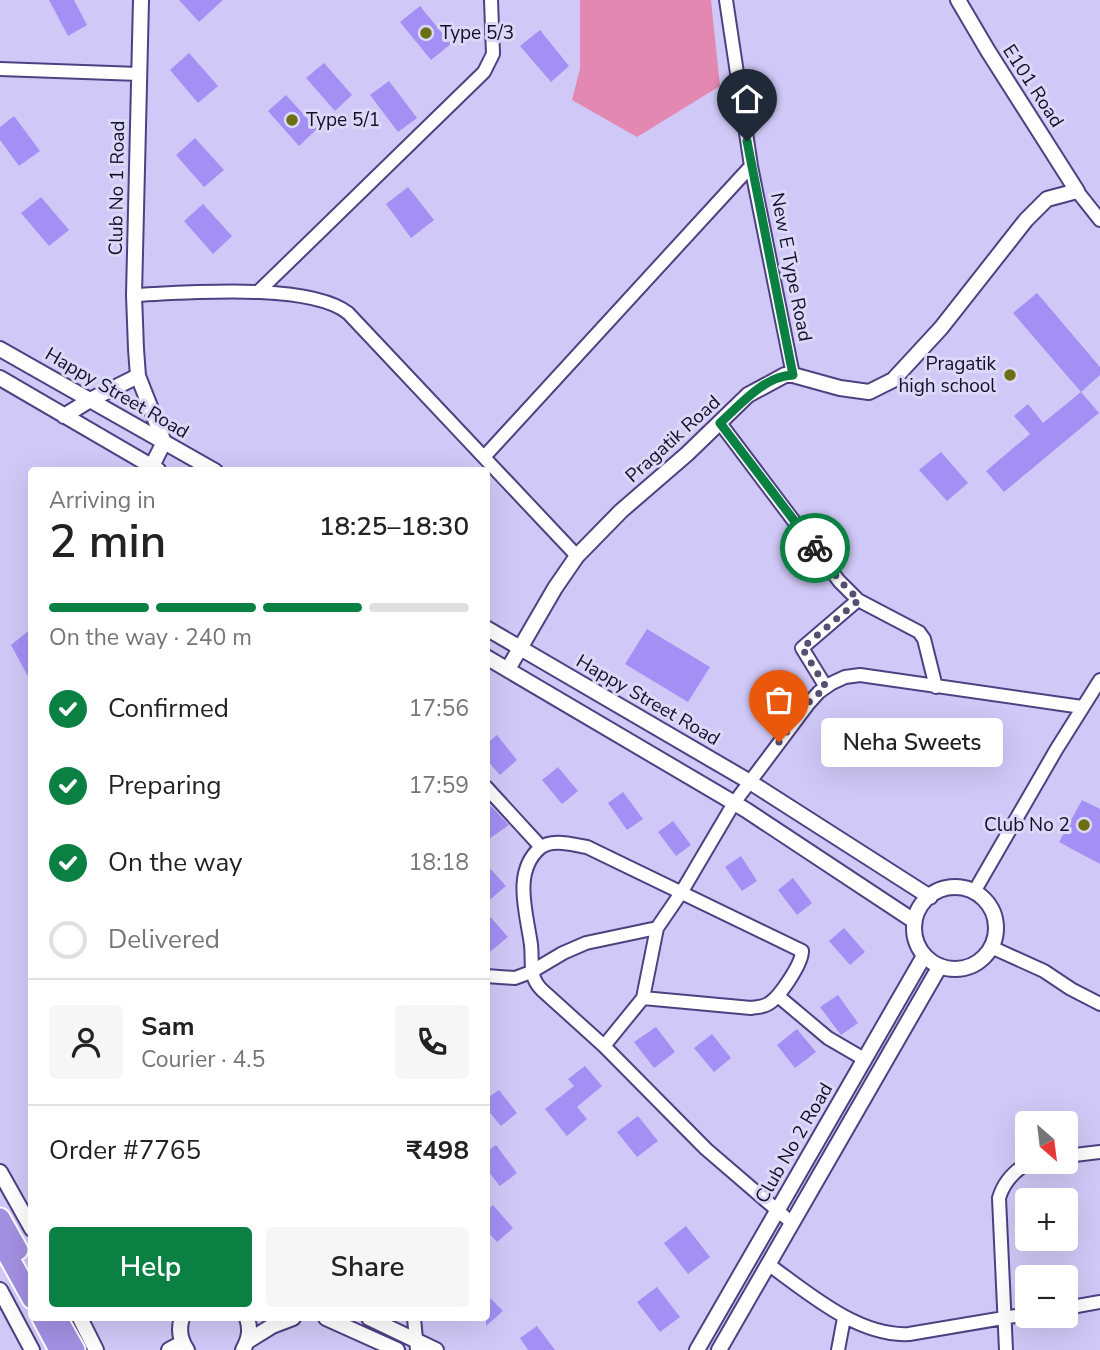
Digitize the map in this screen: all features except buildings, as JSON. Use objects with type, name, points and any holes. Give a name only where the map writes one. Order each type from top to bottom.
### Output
[{"type":"highway","points":[[0,1218],[28,1266]]},
{"type":"highway","points":[[0,1241],[28,1292]]},
{"type":"highway","points":[[44,1321],[59,1350]]},
{"type":"highway","points":[[59,1321],[75,1350]]},
{"type":"street","name":"Club No 1 Road","points":[[141,0],[134,295],[138,376],[164,442]]},
{"type":"street","points":[[258,292],[484,72],[494,54],[491,0]]},
{"type":"street","name":"New E Type Road","points":[[726,0],[751,166],[793,375]]},
{"type":"street","name":"E101 Road","points":[[958,0],[1077,191]]},
{"type":"street","points":[[0,69],[139,74]]},
{"type":"street","points":[[484,457],[751,166]]},
{"type":"street","points":[[793,375],[840,388],[869,392],[893,380],[941,328],[1026,220],[1047,199],[1077,191],[1100,220]]},
{"type":"street","points":[[134,295],[258,292],[338,305],[577,556]]},
{"type":"street","name":"Happy Street Road","points":[[0,349],[208,467]]},
{"type":"street","name":"Pragatik Road","points":[[508,669],[577,556],[621,511],[748,395],[785,375],[793,375]]},
{"type":"street","points":[[64,416],[138,376]]},
{"type":"street","points":[[0,378],[153,467]]},
{"type":"street","points":[[720,423],[839,580],[859,600],[919,632],[924,639],[936,687]]},
{"type":"street","points":[[155,467],[164,442]]},
{"type":"street","points":[[826,687],[802,648],[859,600]]},
{"type":"street","name":"Happy Street Road","points":[[490,630],[750,782],[930,897]]},
{"type":"street","points":[[490,659],[734,803],[914,921]]},
{"type":"street","points":[[604,1046],[643,998],[657,928],[734,803],[808,703],[826,687],[845,677],[860,676],[1082,707]]},
{"type":"street","points":[[974,892],[1100,680]]},
{"type":"street","points":[[490,791],[541,847]]},
{"type":"street","points":[[643,998],[751,1008],[770,1003],[778,996],[801,960],[802,951],[587,847],[555,843],[541,847],[528,864],[522,890],[532,948],[531,972],[534,980],[706,1149],[792,1223]]},
{"type":"street","points":[[954,887],[974,892],[988,905],[994,916],[996,929],[991,947],[978,961],[953,969],[940,966],[924,956],[914,935],[914,921],[919,908],[930,897],[940,890],[954,887]]},
{"type":"street","points":[[490,976],[515,978],[586,943],[657,928]]},
{"type":"street","points":[[991,947],[1044,971],[1100,1004]]},
{"type":"street","name":"Club No 2 Road","points":[[697,1350],[924,956]]},
{"type":"street","name":"Club No 2 Road","points":[[719,1350],[940,966]]},
{"type":"street","points":[[778,996],[828,1038],[864,1059]]},
{"type":"street","points":[[1078,1155],[1100,1152]]},
{"type":"street","points":[[0,1172],[28,1222]]},
{"type":"street","points":[[1006,1350],[999,1198],[1002,1188],[1015,1174]]},
{"type":"street","points":[[768,1264],[844,1318],[901,1334],[1015,1316]]},
{"type":"street","points":[[0,1290],[32,1350]]},
{"type":"street","points":[[1078,1306],[1100,1302]]},
{"type":"street","points":[[838,1350],[844,1318]]},
{"type":"street","points":[[82,1321],[96,1350]]},
{"type":"street","points":[[180,1348],[182,1321]]},
{"type":"street","points":[[246,1345],[250,1326],[248,1321]]},
{"type":"street","points":[[246,1345],[272,1326],[285,1321]]},
{"type":"street","points":[[374,1321],[416,1344],[436,1350]]},
{"type":"street","points":[[414,1321],[416,1344]]},
{"type":"street","points":[[355,1324],[397,1350]]},
{"type":"shaded area","points":[[580,0],[711,0],[720,86],[637,137],[572,100],[580,69]]},
{"type":"way so far","points":[[779,742],[808,703],[826,687],[802,648],[859,600],[839,580],[815,548]]},
{"type":"place","name":"Type 5/3","points":[[426,33]]},
{"type":"place","name":"Type 5/1","points":[[292,120]]},
{"type":"place","name":"Pragatik high school","points":[[1010,375]]},
{"type":"place","name":"Neha Sweets","points":[[779,742]]},
{"type":"place","name":"Club No 2","points":[[1084,825]]},
{"type":"route","points":[[747,141],[793,375],[785,375],[748,395],[720,423],[815,548]]}]
